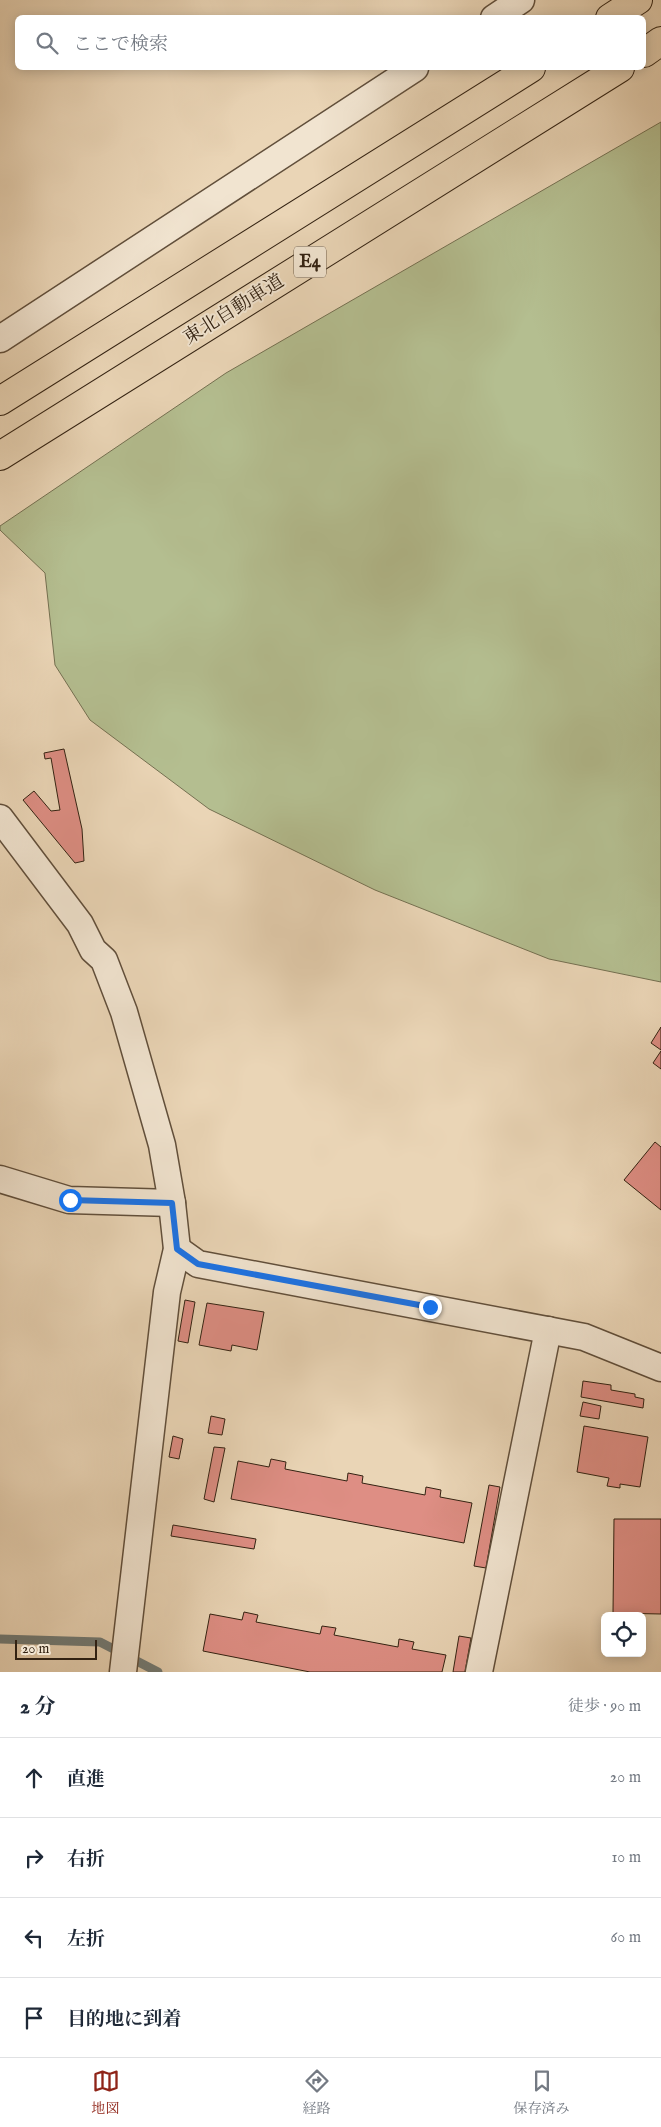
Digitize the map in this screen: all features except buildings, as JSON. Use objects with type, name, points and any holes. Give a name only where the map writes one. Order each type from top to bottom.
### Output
[{"type":"highway","points":[[615,15],[638,0]]},
{"type":"highway","points":[[646,51],[661,41]]},
{"type":"highway","name":"E4","points":[[0,401],[528,70]]},
{"type":"highway","name":"東北自動車道","points":[[0,456],[617,70]]},
{"type":"street","points":[[498,15],[521,0]]},
{"type":"street","points":[[0,339],[413,70]]},
{"type":"street","points":[[0,818],[80,924],[93,950],[104,960],[124,1012],[160,1135],[172,1203],[177,1249],[167,1292],[123,1672]]},
{"type":"street","points":[[0,1179],[70,1200],[172,1203]]},
{"type":"street","points":[[177,1249],[198,1264],[584,1337],[661,1368]]},
{"type":"street","points":[[479,1672],[548,1330]]},
{"type":"green space","points":[[661,122],[661,982],[549,959],[375,890],[209,809],[90,720],[55,665],[45,573],[0,530],[0,526],[226,373]]},
{"type":"waterway","points":[[0,1639],[100,1642],[158,1672]]},
{"type":"route","points":[[70,1200],[172,1203],[177,1249],[198,1264],[373,1298],[430,1307]]}]
